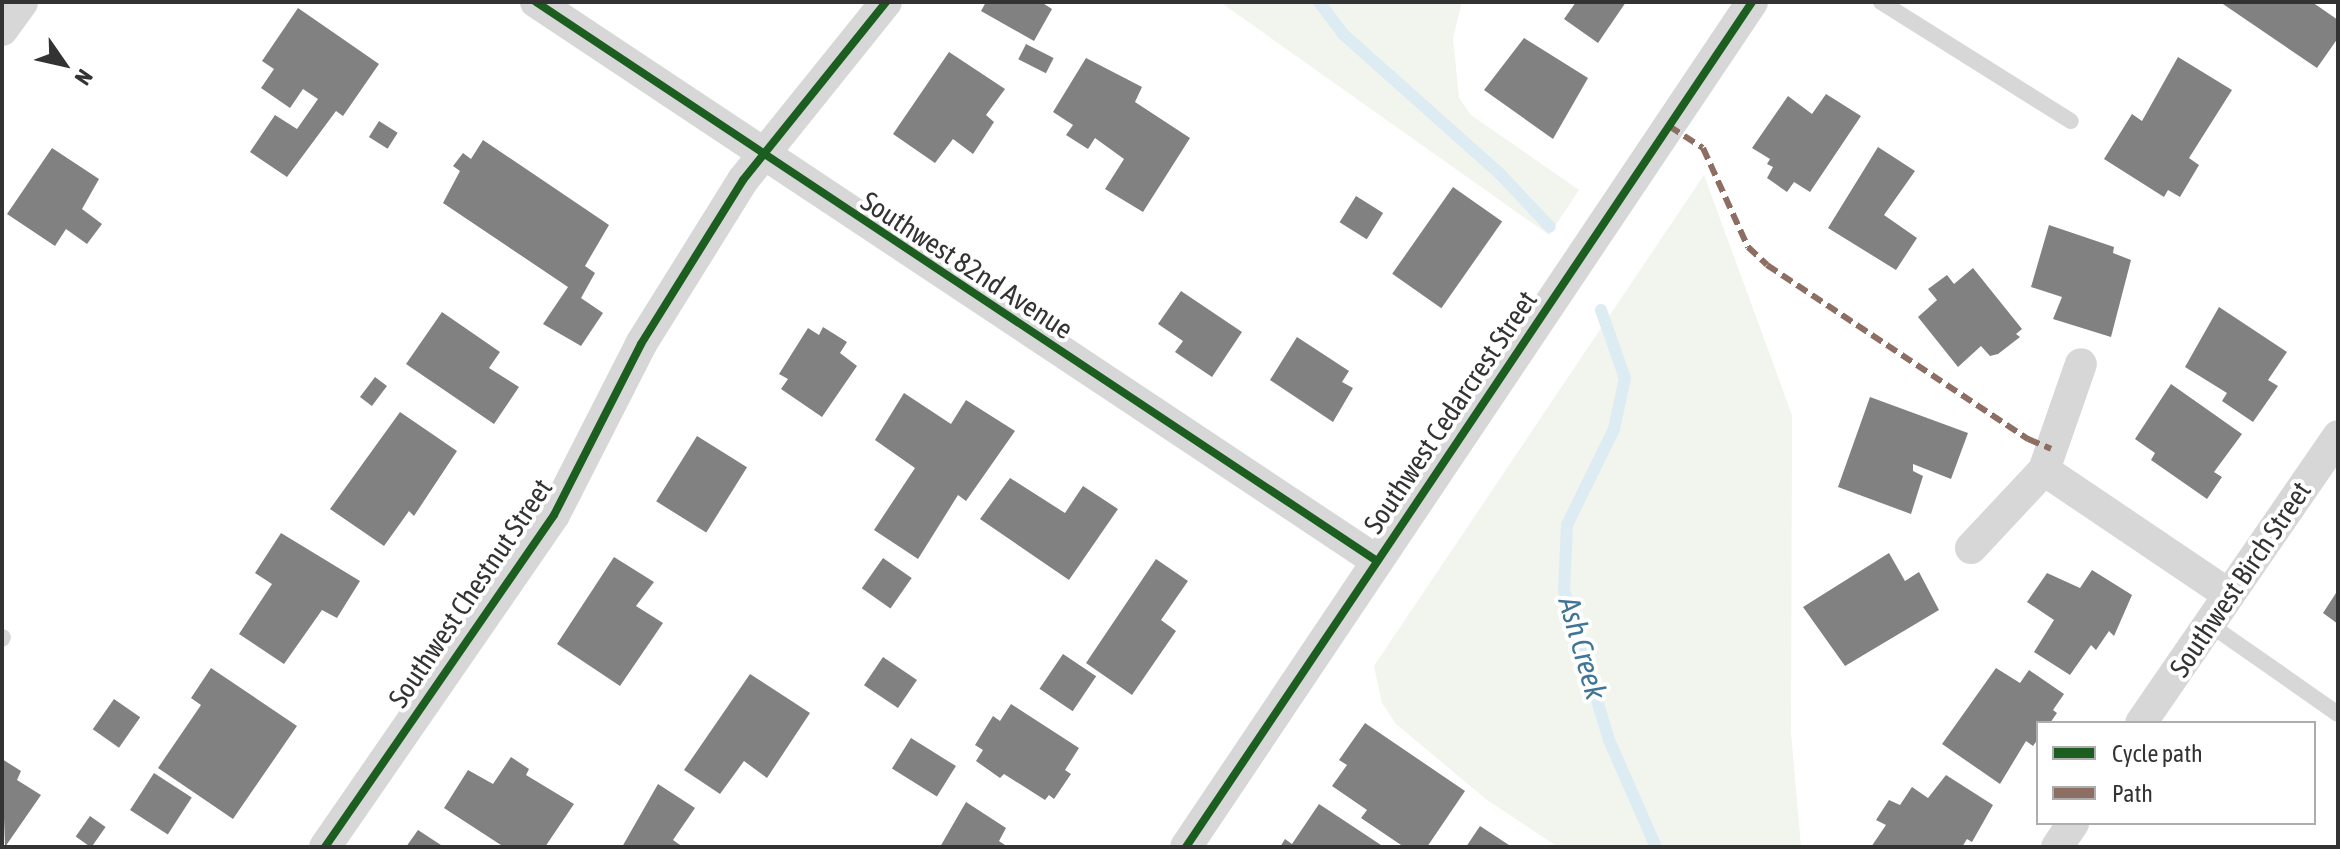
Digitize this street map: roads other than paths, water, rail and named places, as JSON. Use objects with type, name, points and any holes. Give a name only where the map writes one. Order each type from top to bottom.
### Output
[{"type":"street","points":[[2,30],[22,2]]},
{"type":"street","name":"Southwest 82nd Avenue","points":[[536,2],[765,158],[1377,561]]},
{"type":"street","name":"Southwest Chestnut Street","points":[[325,847],[554,515],[641,344],[743,180],[765,158],[886,2]]},
{"type":"street","name":"Southwest Cedarcrest Street","points":[[1186,847],[1752,2]]},
{"type":"street","points":[[1971,548],[2044,470],[2081,364]]},
{"type":"street","name":"Southwest Birch Street","points":[[2142,721],[2338,436]]},
{"type":"street","points":[[2044,470],[2229,595]]},
{"type":"street","points":[[2057,847],[2072,825]]},
{"type":"lane","points":[[1881,2],[2071,121]]},
{"type":"lane","points":[[2209,624],[2338,714]]},
{"type":"waterway","name":"Ash Creek","points":[[1319,2],[1343,34],[1501,175],[1550,227]]},
{"type":"waterway","name":"Ash Creek","points":[[1601,310],[1625,378],[1614,429],[1567,525],[1564,591],[1609,740],[1656,847]]}]
